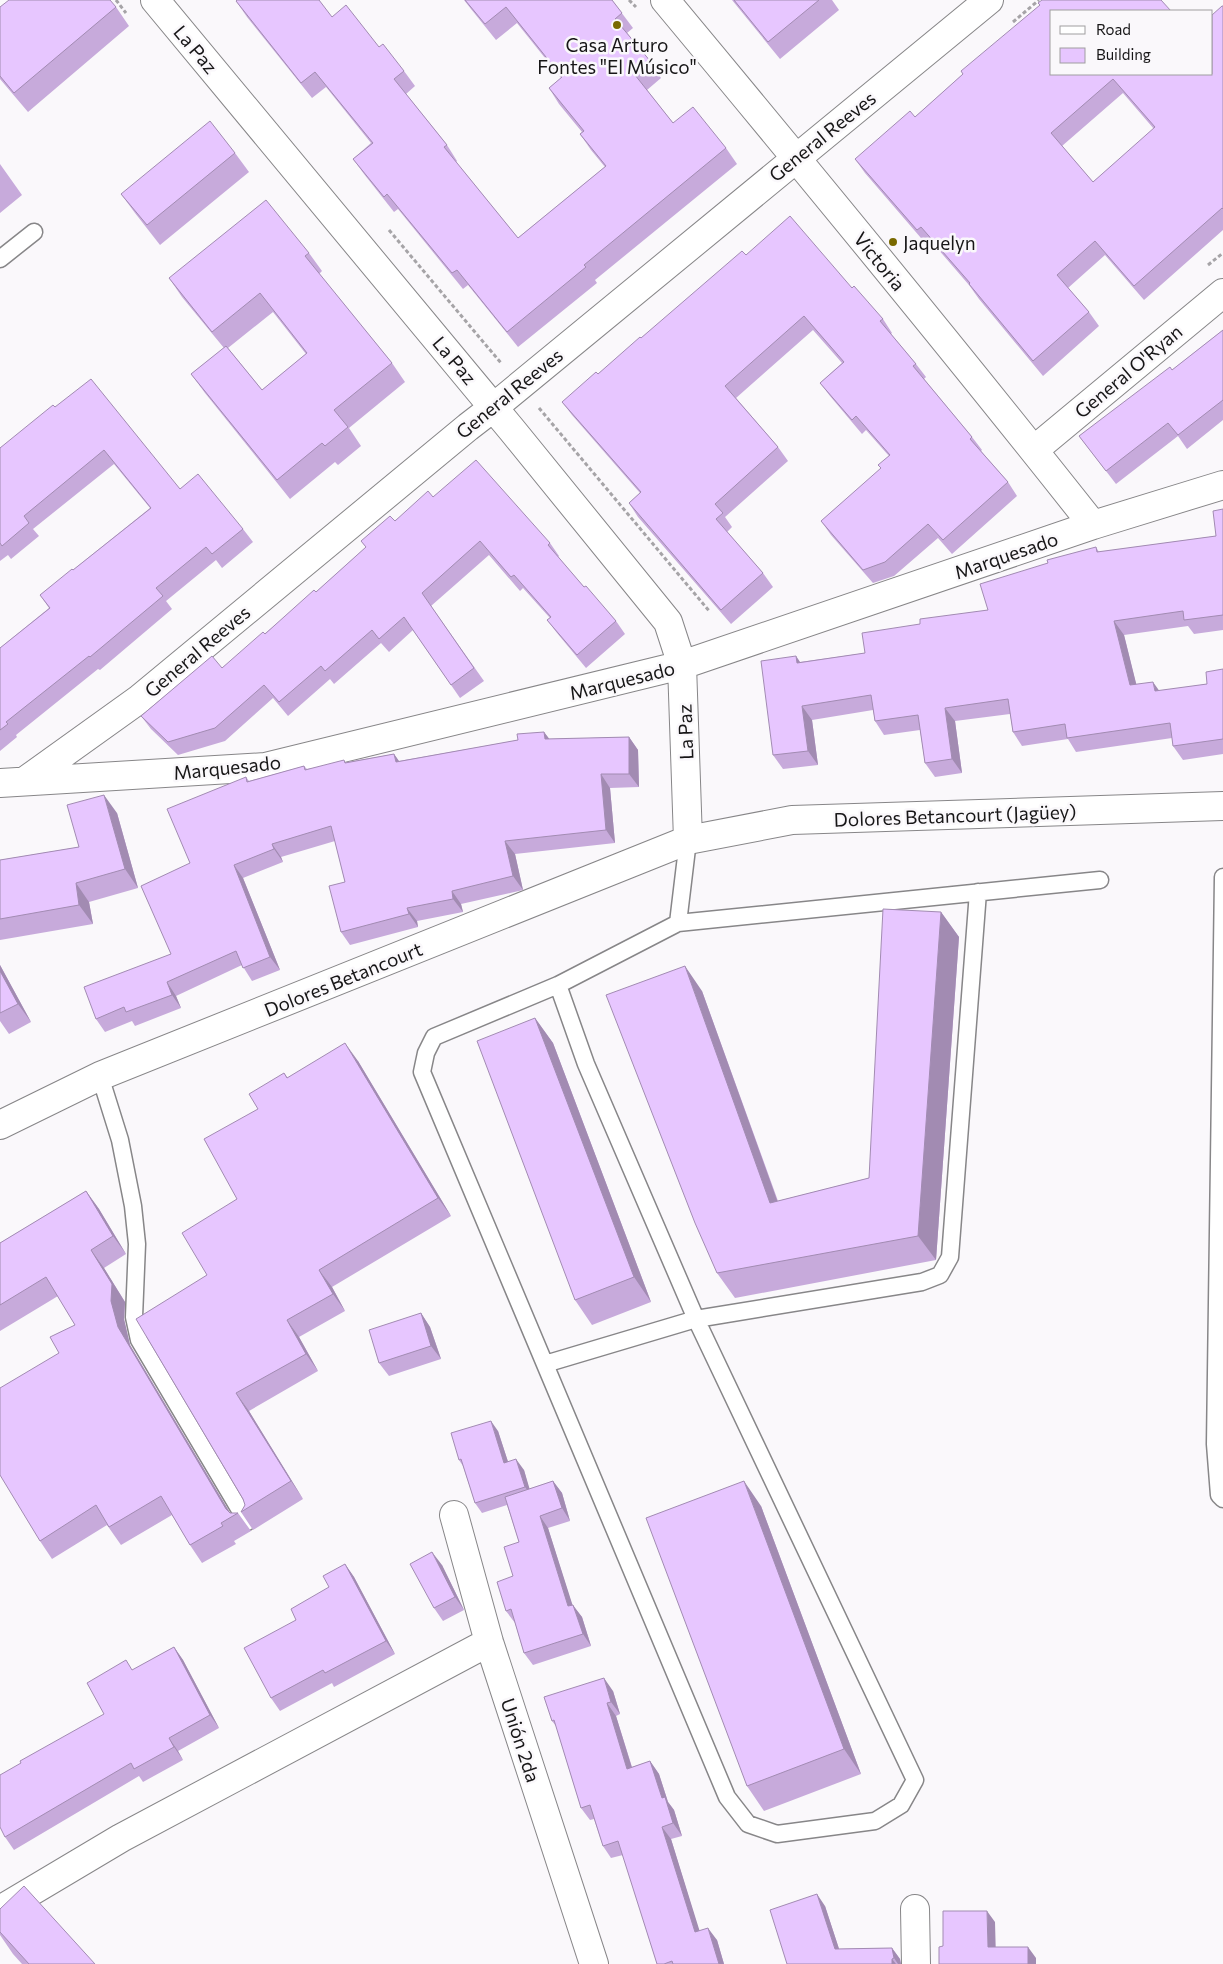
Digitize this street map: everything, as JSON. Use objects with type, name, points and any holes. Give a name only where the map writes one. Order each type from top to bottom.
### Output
[{"type":"street","name":"La Paz","points":[[155,0],[494,407],[668,622],[682,665],[688,840]]},
{"type":"street","name":"Victoria","points":[[665,0],[796,157],[1093,525]]},
{"type":"street","name":"General Reeves","points":[[13,782],[138,700],[989,0]]},
{"type":"street","name":"General O'Ryan","points":[[1034,450],[1223,293]]},
{"type":"street","name":"Marquesado","points":[[13,782],[265,766],[682,665],[1093,525],[1223,485]]},
{"type":"street","name":"Dolores Betancourt (Jagüey)","points":[[688,840],[792,820],[1223,806]]},
{"type":"street","name":"Dolores Betancourt","points":[[0,1125],[100,1076],[688,840]]},
{"type":"street","name":"Unión 2da","points":[[454,1515],[489,1642],[594,1964]]},
{"type":"street","points":[[0,1910],[129,1834],[489,1642]]},
{"type":"street","points":[[915,1909],[916,1964]]},
{"type":"lane","points":[[0,259],[34,232]]},
{"type":"lane","points":[[678,924],[688,840]]},
{"type":"lane","points":[[1223,877],[1215,1444],[1219,1495],[1223,1499]]},
{"type":"lane","points":[[558,985],[586,1064],[696,1319],[915,1780],[901,1804],[875,1821],[777,1834],[748,1824],[727,1797],[422,1072],[426,1052],[434,1037],[558,985],[678,924],[1100,880]]},
{"type":"lane","points":[[545,1364],[696,1319],[922,1282],[940,1275],[950,1257],[978,892]]},
{"type":"lane","points":[[100,1076],[120,1140],[133,1206],[137,1244],[134,1317],[139,1340],[246,1522]]},
{"type":"path","points":[[388,229],[710,612]]},
{"type":"path","points":[[1208,266],[1223,253]]},
{"type":"building","points":[[9,0],[110,0],[116,7],[14,93],[0,76],[0,7]]},
{"type":"building","points":[[237,0],[319,0],[332,17],[346,5],[379,47],[383,44],[404,71],[394,79],[447,145],[444,147],[518,238],[606,166],[580,134],[584,131],[549,88],[562,77],[506,7],[485,24],[465,0],[612,0],[622,13],[615,19],[651,62],[635,75],[673,123],[693,107],[726,148],[584,265],[586,267],[507,332],[457,270],[452,273],[387,194],[384,197],[353,159],[373,143],[315,72],[301,83]]},
{"type":"building","points":[[734,0],[819,0],[768,42]]},
{"type":"building","points":[[1042,0],[1161,0],[1170,10],[1050,10],[1050,75],[1213,75],[1213,14],[1223,6],[1223,209],[1134,286],[1095,241],[1057,275],[1089,312],[1033,361],[970,283],[921,227],[917,230],[855,159],[910,111],[915,117],[963,74],[961,71],[1040,5],[1038,3]],"holes":[[[1113,79],[1155,127],[1093,182],[1051,133]]]},
{"type":"building","points":[[210,121],[235,153],[147,225],[121,194]]},
{"type":"building","points":[[266,200],[309,253],[305,256],[392,363],[334,410],[348,427],[325,446],[322,443],[277,480],[191,374],[226,346],[262,390],[307,353],[260,293],[212,332],[169,278]]},
{"type":"building","points":[[790,216],[852,288],[854,286],[883,319],[880,321],[916,364],[913,366],[972,437],[970,439],[1008,482],[943,540],[928,524],[885,562],[863,570],[821,521],[881,468],[878,465],[890,455],[856,416],[852,420],[820,383],[844,362],[804,316],[725,386],[778,447],[715,504],[723,513],[716,519],[763,573],[721,610],[629,503],[641,492],[562,402],[596,372],[598,374],[641,338],[742,251],[746,255]]},
{"type":"building","points":[[1223,330],[1223,400],[1178,435],[1168,423],[1106,471],[1079,436],[1170,367],[1172,370]]},
{"type":"building","points":[[91,379],[180,489],[198,474],[243,529],[212,554],[206,547],[156,588],[163,596],[90,657],[6,722],[8,724],[0,730],[0,648],[50,608],[40,595],[151,508],[104,450],[24,516],[29,523],[2,546],[0,543],[0,448],[53,405],[55,407]]},
{"type":"building","points":[[476,460],[550,543],[548,545],[584,587],[586,586],[616,621],[577,655],[547,620],[551,617],[514,575],[511,577],[480,541],[422,593],[474,668],[451,685],[404,617],[379,639],[372,630],[325,671],[321,666],[279,702],[264,685],[215,728],[168,742],[141,716],[212,656],[222,668],[263,632],[265,634],[314,590],[316,592],[366,547],[361,541],[390,516],[395,521],[428,491],[433,497]]},
{"type":"building","points":[[1223,509],[1223,615],[1184,620],[1183,611],[1114,621],[1130,685],[1153,682],[1155,691],[1207,684],[1206,672],[1223,669],[1223,739],[1173,746],[1170,723],[1067,738],[1065,724],[1013,732],[1008,699],[945,708],[952,759],[925,763],[918,715],[875,721],[871,695],[802,706],[808,751],[773,755],[761,661],[796,656],[797,663],[865,653],[862,633],[920,624],[920,619],[988,610],[980,584],[1048,563],[1047,560],[1096,547],[1097,552],[1216,536],[1213,511]]},
{"type":"building","points":[[544,732],[545,739],[629,737],[629,774],[601,774],[606,830],[505,841],[513,876],[452,891],[453,899],[407,908],[409,914],[341,932],[329,886],[345,882],[331,826],[272,844],[274,849],[234,865],[270,957],[243,968],[236,951],[167,982],[172,995],[126,1012],[124,1007],[96,1019],[84,987],[171,954],[141,886],[190,863],[167,809],[246,777],[247,782],[304,766],[305,770],[344,760],[345,763],[394,754],[396,762],[518,740],[517,734]]},
{"type":"building","points":[[104,795],[125,869],[76,883],[79,905],[0,919],[0,860],[79,847],[67,805]]},
{"type":"building","points":[[883,909],[941,912],[918,1236],[717,1273],[695,1223],[606,995],[685,966],[770,1203],[869,1178]]},
{"type":"building","points":[[0,971],[18,1004],[0,1013]]},
{"type":"building","points":[[535,1018],[634,1277],[575,1300],[477,1041]]},
{"type":"building","points":[[345,1043],[438,1198],[319,1270],[333,1294],[287,1320],[306,1354],[236,1393],[291,1481],[241,1512],[245,1505],[243,1499],[136,1319],[207,1275],[182,1233],[237,1199],[204,1139],[258,1109],[249,1094],[284,1073],[287,1078]]},
{"type":"building","points":[[86,1191],[113,1236],[91,1250],[112,1284],[111,1301],[118,1327],[226,1509],[230,1513],[238,1513],[221,1523],[223,1526],[190,1545],[161,1496],[109,1527],[96,1505],[40,1541],[0,1475],[0,1388],[59,1353],[50,1337],[75,1325],[46,1277],[0,1305],[0,1243]]},
{"type":"building","points":[[421,1313],[431,1346],[379,1363],[369,1330]]},
{"type":"building","points":[[491,1421],[504,1463],[516,1459],[525,1487],[475,1503],[451,1433]]},
{"type":"building","points":[[553,1481],[562,1508],[540,1516],[568,1606],[573,1605],[583,1634],[524,1653],[511,1609],[506,1611],[497,1582],[513,1576],[504,1547],[519,1542],[505,1497]]},
{"type":"building","points":[[744,1481],[844,1749],[747,1786],[646,1518]]},
{"type":"building","points":[[432,1552],[455,1597],[434,1608],[410,1564]]},
{"type":"building","points":[[345,1564],[386,1641],[325,1673],[323,1670],[271,1698],[244,1648],[296,1620],[291,1609],[329,1587],[323,1576]]},
{"type":"building","points":[[174,1647],[210,1715],[169,1738],[174,1747],[134,1769],[131,1763],[5,1837],[0,1827],[0,1775],[21,1763],[20,1761],[104,1714],[87,1683],[126,1660],[132,1670]]},
{"type":"building","points":[[604,1678],[611,1702],[607,1703],[627,1769],[650,1761],[662,1798],[665,1797],[673,1823],[662,1827],[695,1932],[708,1928],[719,1964],[673,1964],[672,1961],[657,1964],[618,1841],[603,1846],[590,1805],[581,1808],[554,1720],[552,1721],[544,1697]]},
{"type":"building","points":[[24,1886],[95,1964],[29,1964],[0,1932],[0,1909]]},
{"type":"building","points":[[817,1894],[835,1949],[892,1948],[894,1958],[892,1959],[892,1964],[787,1964],[770,1910]]},
{"type":"building","points":[[943,1911],[987,1911],[988,1947],[1028,1947],[1028,1964],[939,1964],[939,1947],[943,1946]]},
{"type":"place","name":"Casa Arturo Fontes \"El Músico\"","points":[[617,25]]},
{"type":"place","name":"Jaquelyn","points":[[893,242]]}]
